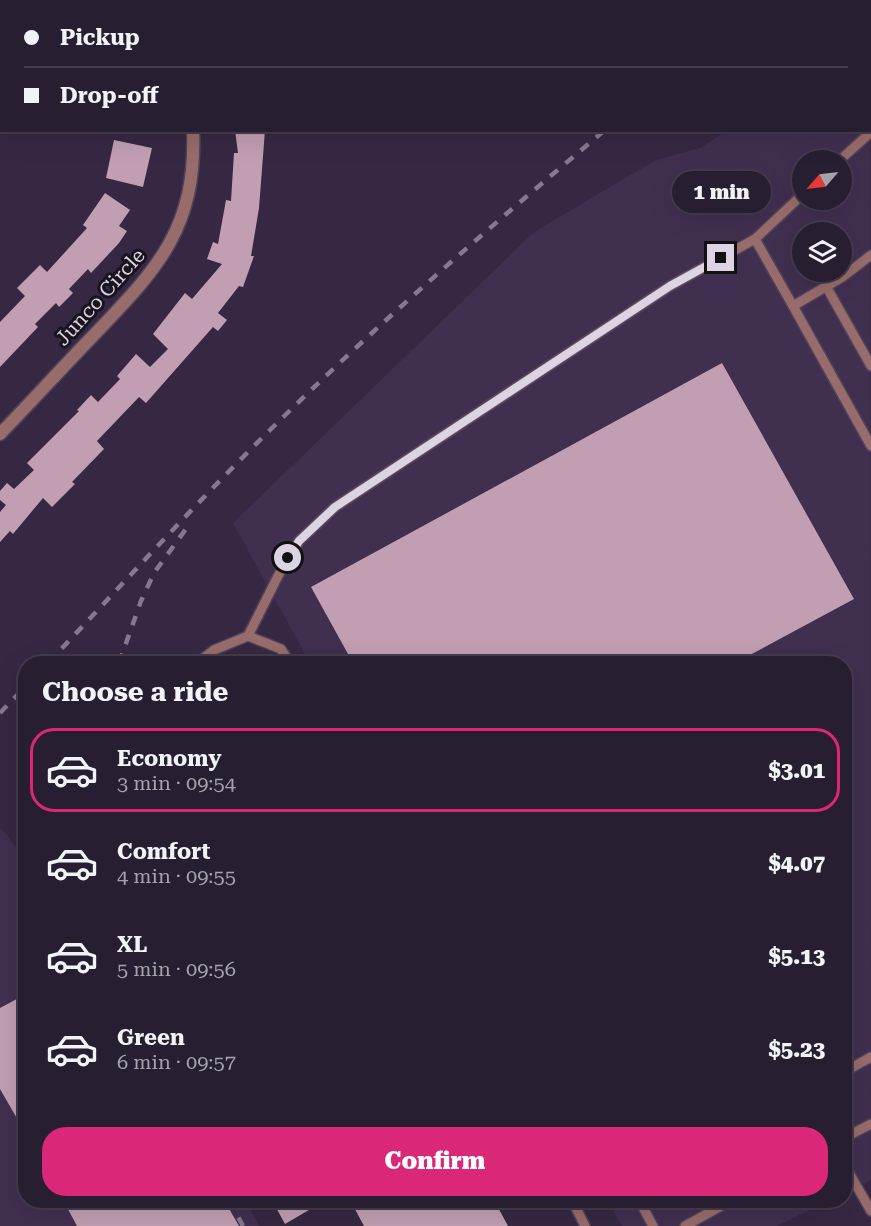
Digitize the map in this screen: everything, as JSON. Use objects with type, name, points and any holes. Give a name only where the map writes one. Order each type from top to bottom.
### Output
[{"type":"street","name":"Junco Circle","points":[[0,434],[141,285],[166,251],[186,204],[192,182],[193,132]]},
{"type":"lane","points":[[851,150],[871,132]]},
{"type":"lane","points":[[206,656],[214,650],[248,636],[278,576],[299,541],[335,507],[670,286],[755,239],[792,204]]},
{"type":"lane","points":[[755,239],[871,446]]},
{"type":"lane","points":[[793,306],[844,276],[871,255]]},
{"type":"lane","points":[[826,286],[871,366]]},
{"type":"lane","points":[[248,636],[281,649],[286,656]]},
{"type":"lane","points":[[852,1068],[871,1057]]},
{"type":"lane","points":[[852,1134],[871,1124]]},
{"type":"lane","points":[[852,1178],[871,1211]]},
{"type":"lane","points":[[576,1208],[585,1226]]},
{"type":"lane","points":[[643,1208],[653,1226]]},
{"type":"lane","points":[[685,1226],[718,1208]]},
{"type":"shaded area","points":[[724,132],[870,132],[871,1180],[852,1190],[852,656],[306,656],[233,523],[534,232],[656,160],[700,148]]},
{"type":"shaded area","points":[[0,827],[18,848],[18,1208],[249,1208],[259,1226],[0,1226]]},
{"type":"shaded area","points":[[612,1208],[814,1208],[777,1226],[622,1226]]},
{"type":"building","points":[[235,132],[265,132],[259,208],[251,256],[254,256],[243,287],[239,286],[218,313],[227,320],[218,331],[213,327],[146,403],[139,397],[97,441],[104,449],[52,507],[43,498],[13,534],[10,531],[0,542],[0,512],[6,505],[0,500],[0,491],[7,483],[14,489],[34,470],[27,463],[79,411],[77,410],[91,395],[98,402],[120,379],[117,376],[136,354],[150,367],[168,349],[153,334],[185,293],[192,299],[222,264],[207,259],[213,242],[218,244],[226,200],[231,201],[234,153],[238,153]]},
{"type":"building","points":[[114,140],[152,148],[143,187],[106,178]]},
{"type":"building","points":[[105,193],[130,210],[119,226],[127,231],[91,273],[88,269],[69,289],[73,293],[59,307],[56,303],[35,324],[38,327],[0,367],[0,322],[25,296],[17,288],[40,265],[47,272],[87,228],[83,225]]},
{"type":"building","points":[[722,363],[854,599],[748,656],[349,656],[311,587]]},
{"type":"building","points":[[18,998],[18,1120],[0,1089],[0,1008]]},
{"type":"building","points":[[67,1208],[229,1208],[239,1226],[77,1226]]},
{"type":"building","points":[[276,1208],[312,1208],[285,1224]]},
{"type":"building","points":[[354,1208],[498,1208],[508,1226],[364,1226]]},
{"type":"railway","points":[[55,656],[214,487],[310,391],[434,277],[603,132]]},
{"type":"railway","points":[[121,656],[141,601],[154,573],[191,522]]},
{"type":"railway","points":[[0,713],[18,694]]},
{"type":"railway","points":[[233,1208],[243,1226]]},
{"type":"route","points":[[288,558],[299,541],[335,507],[670,286],[721,258]]}]
